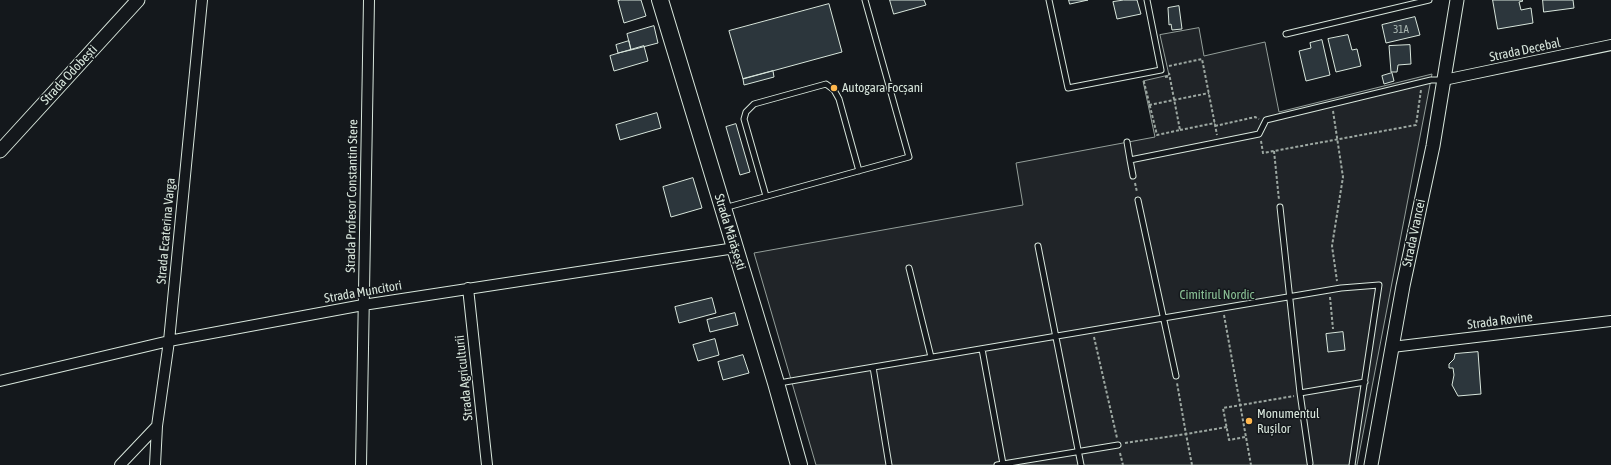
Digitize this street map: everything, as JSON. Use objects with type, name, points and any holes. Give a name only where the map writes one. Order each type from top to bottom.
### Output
[{"type":"main road","name":"Strada Mărășești","points":[[660,0],[776,383],[799,465]]},
{"type":"street","name":"Strada Odobești","points":[[0,151],[138,0]]},
{"type":"street","name":"Strada Ecaterina Varga","points":[[155,465],[157,426],[169,341],[202,0]]},
{"type":"street","name":"Strada Profesor Constantin Stere","points":[[361,465],[369,0]]},
{"type":"street","name":"Strada Vrancei","points":[[1371,465],[1392,347],[1433,146],[1457,0]]},
{"type":"street","name":"Strada Decebal","points":[[1444,80],[1611,46]]},
{"type":"street","name":"Strada Muncitori","points":[[0,381],[169,341],[363,305],[734,248]]},
{"type":"street","name":"Strada Agriculturii","points":[[468,288],[487,465]]},
{"type":"street","name":"Strada Rovine","points":[[1392,347],[1611,321]]},
{"type":"street","points":[[120,465],[157,426]]},
{"type":"lane","points":[[722,208],[909,157],[865,0]]},
{"type":"lane","points":[[1049,0],[1068,88],[1161,70],[1147,0]]},
{"type":"lane","points":[[1286,34],[1429,0]]},
{"type":"lane","points":[[1130,160],[1259,134],[1266,120],[1422,82],[1444,80]]},
{"type":"lane","points":[[766,196],[744,119],[746,112],[754,104],[826,84],[834,90],[839,99],[859,171]]},
{"type":"lane","points":[[1127,142],[1133,176]]},
{"type":"lane","points":[[1138,200],[1176,376]]},
{"type":"lane","points":[[1280,207],[1310,463]]},
{"type":"lane","points":[[1038,246],[1054,336],[1081,465]]},
{"type":"lane","points":[[910,268],[931,357]]},
{"type":"lane","points":[[776,383],[1329,290],[1379,285],[1352,465]]},
{"type":"lane","points":[[982,349],[1003,464]]},
{"type":"lane","points":[[873,367],[889,465]]},
{"type":"lane","points":[[1301,394],[1365,382]]},
{"type":"lane","points":[[997,465],[1118,444]]},
{"type":"path","points":[[1180,130],[1168,66],[1202,59],[1218,142]]},
{"type":"path","points":[[1163,78],[1170,76]]},
{"type":"path","points":[[1150,81],[1144,82],[1157,135],[1255,117],[1266,120]]},
{"type":"path","points":[[1259,134],[1264,153],[1416,125],[1422,82]]},
{"type":"path","points":[[1150,105],[1209,93]]},
{"type":"path","points":[[1332,104],[1343,177],[1332,246],[1338,289]]},
{"type":"path","points":[[1274,151],[1280,207]]},
{"type":"path","points":[[1133,176],[1138,200]]},
{"type":"path","points":[[1329,290],[1334,329]]},
{"type":"path","points":[[1222,308],[1251,465]]},
{"type":"path","points":[[1092,330],[1123,465]]},
{"type":"path","points":[[1176,376],[1192,465]]},
{"type":"path","points":[[1246,437],[1229,440],[1223,408],[1301,394]]},
{"type":"path","points":[[1118,444],[1227,427]]},
{"type":"green space","name":"Cimitirul Nordic","points":[[1199,28],[1204,56],[1265,42],[1279,112],[1432,74],[1357,465],[816,465],[754,253],[1023,205],[1016,163],[1155,137],[1143,81],[1169,75],[1160,35]]},
{"type":"building","points":[[641,0],[646,16],[624,23],[618,1]]},
{"type":"building","points":[[890,0],[924,0],[926,5],[894,14]]},
{"type":"building","points":[[1069,0],[1088,0],[1070,4]]},
{"type":"building","points":[[1137,0],[1141,14],[1117,19],[1113,2]]},
{"type":"building","points":[[1493,0],[1522,0],[1523,1],[1519,2],[1521,10],[1531,8],[1533,23],[1498,29]]},
{"type":"building","points":[[1543,0],[1573,0],[1574,8],[1544,12]]},
{"type":"building","points":[[829,4],[842,52],[743,79],[729,31]]},
{"type":"building","points":[[1179,6],[1182,29],[1172,30],[1171,24],[1169,25],[1168,8]]},
{"type":"building","points":[[1415,17],[1420,35],[1386,43],[1382,25]]},
{"type":"building","points":[[654,26],[658,43],[631,50],[627,34]]},
{"type":"building","points":[[1348,35],[1352,50],[1357,49],[1361,66],[1336,72],[1328,39]]},
{"type":"building","points":[[1322,40],[1330,75],[1306,81],[1299,51],[1311,48],[1310,43]]},
{"type":"building","points":[[629,41],[631,50],[618,53],[616,45]]},
{"type":"building","points":[[1410,45],[1411,64],[1398,65],[1397,72],[1391,72],[1389,46]]},
{"type":"building","points":[[644,46],[648,61],[614,71],[610,56]]},
{"type":"building","points":[[773,71],[774,77],[744,85],[743,79]]},
{"type":"building","points":[[1392,73],[1394,81],[1384,84],[1382,76]]},
{"type":"building","points":[[657,113],[661,128],[620,140],[616,125]]},
{"type":"building","points":[[736,124],[750,172],[740,175],[726,127]]},
{"type":"building","points":[[693,178],[702,208],[671,217],[663,187]]},
{"type":"building","points":[[712,298],[716,313],[679,323],[675,307]]},
{"type":"building","points":[[735,313],[738,325],[710,332],[707,320]]},
{"type":"building","points":[[1343,332],[1345,350],[1328,352],[1326,334]]},
{"type":"building","points":[[715,339],[719,355],[698,361],[693,345]]},
{"type":"building","points":[[1478,352],[1481,394],[1458,396],[1452,385],[1454,375],[1453,368],[1449,368],[1449,364],[1454,359],[1455,354]]},
{"type":"building","points":[[743,355],[749,373],[723,380],[718,362]]},
{"type":"place","name":"Autogara Focșani","points":[[834,88]]},
{"type":"place","name":"Monumentul Rușilor","points":[[1249,421]]}]
